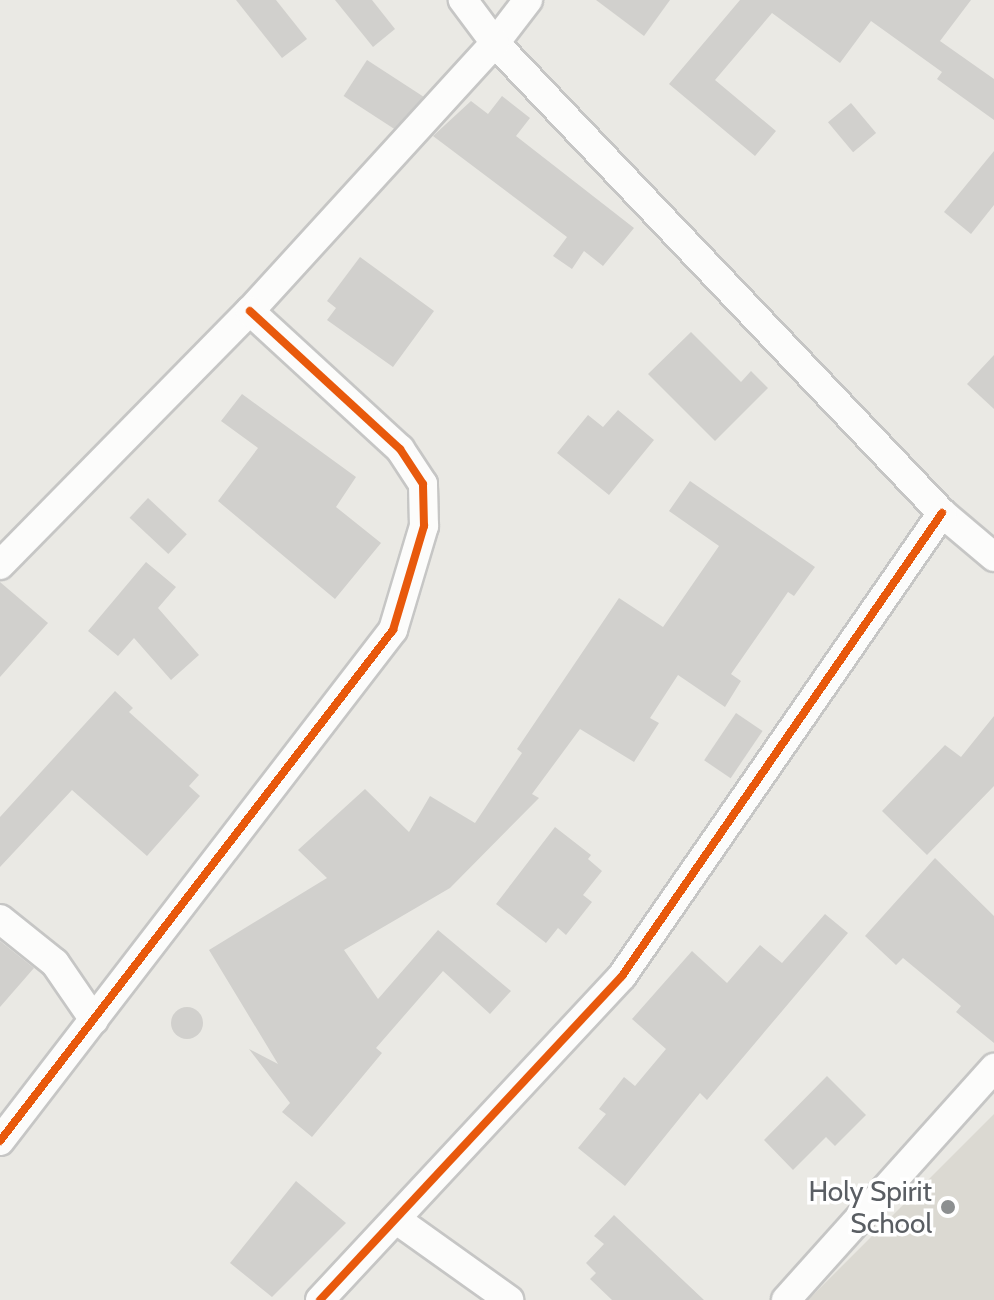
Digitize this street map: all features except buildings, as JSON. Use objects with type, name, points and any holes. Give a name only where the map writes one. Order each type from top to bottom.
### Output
[{"type":"street","points":[[463,0],[495,43],[942,513],[994,557]]},
{"type":"street","points":[[0,565],[250,311],[495,43],[528,0]]},
{"type":"street","points":[[0,1141],[393,630],[424,526],[423,484],[400,449],[250,311]]},
{"type":"street","points":[[320,1300],[622,976],[942,513]]},
{"type":"street","points":[[0,919],[55,963],[94,1020]]},
{"type":"street","points":[[786,1300],[994,1068]]},
{"type":"street","points":[[397,1220],[509,1300]]},
{"type":"shaded area","name":"Holy Spirit School","points":[[994,1114],[994,1300],[808,1300]]},
{"type":"cycle path","points":[[0,1141],[393,630],[424,526],[423,484],[400,449],[250,311]]},
{"type":"cycle path","points":[[320,1300],[622,976],[942,513]]},
{"type":"place","name":"Holy Spirit School","points":[[948,1207]]}]
